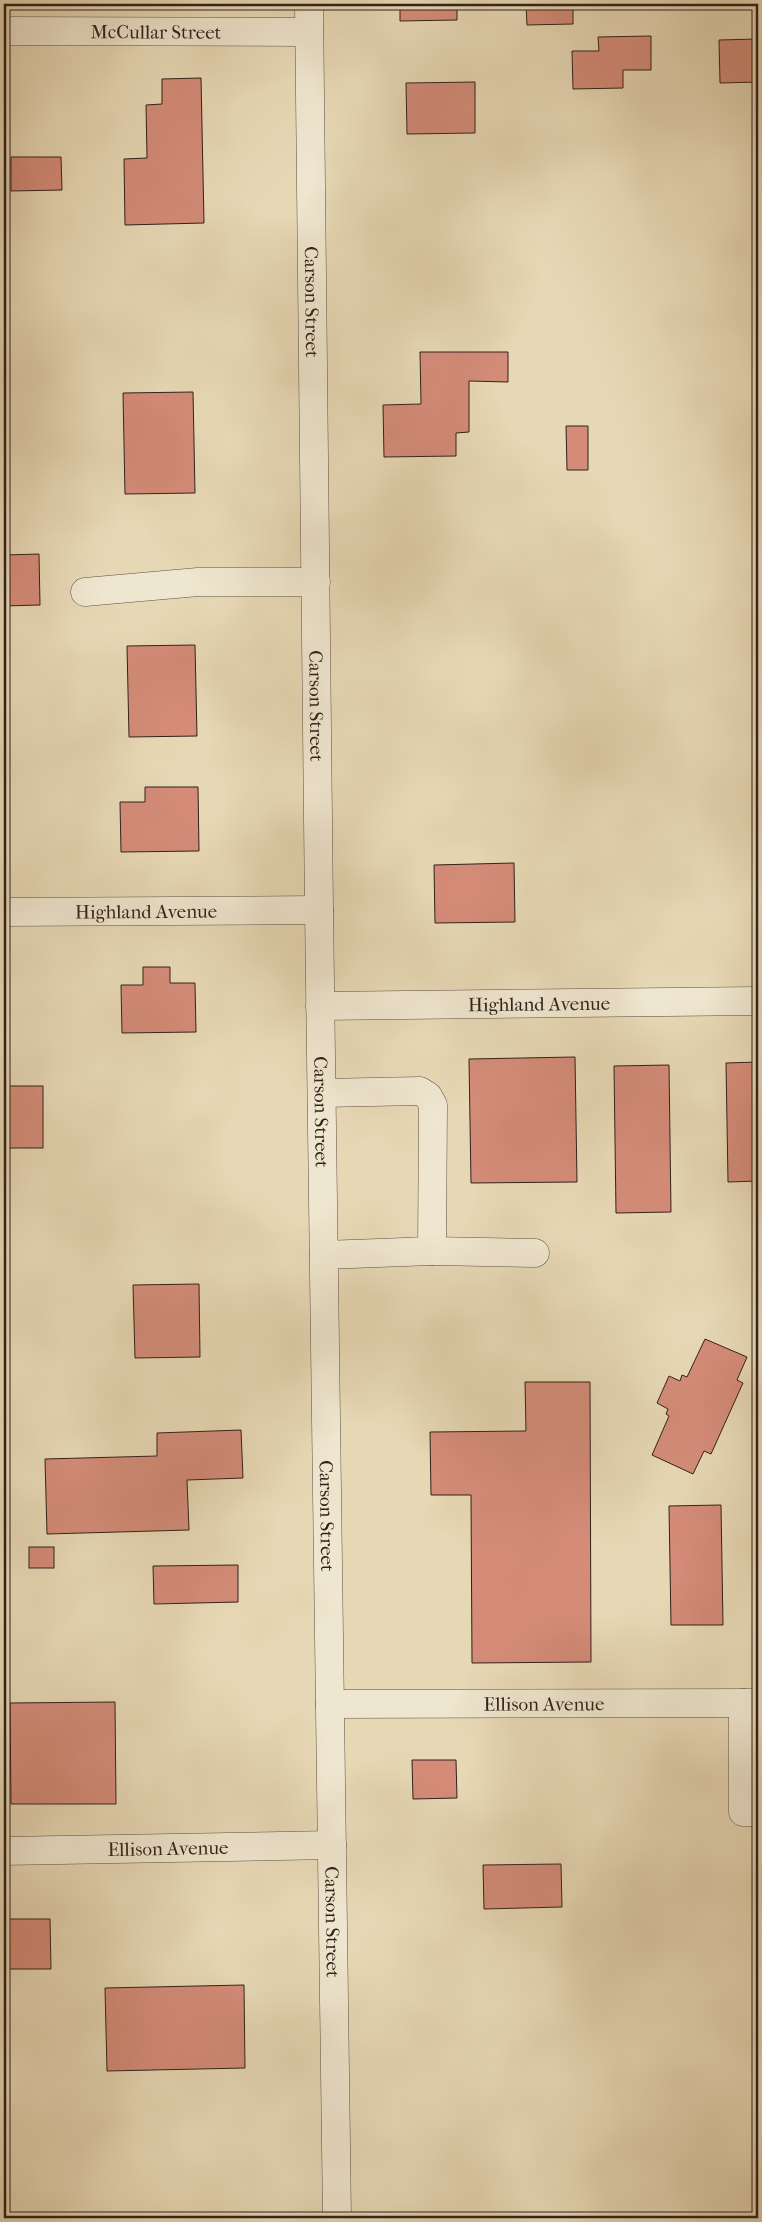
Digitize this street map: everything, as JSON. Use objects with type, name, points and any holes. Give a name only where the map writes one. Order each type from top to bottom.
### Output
[{"type":"street","name":"Carson Street","points":[[310,4],[320,1006],[337,2218]]},
{"type":"street","name":"McCullar Street","points":[[4,31],[309,32]]},
{"type":"street","points":[[85,592],[198,582],[316,582]]},
{"type":"street","name":"Highland Avenue","points":[[4,912],[319,910]]},
{"type":"street","name":"Highland Avenue","points":[[320,1006],[758,1001]]},
{"type":"street","points":[[322,1093],[420,1091],[432,1100],[432,1251]]},
{"type":"street","points":[[324,1255],[432,1251],[535,1253]]},
{"type":"street","points":[[751,1703],[743,1812],[758,1812]]},
{"type":"street","name":"Ellison Avenue","points":[[330,1704],[751,1703]]},
{"type":"street","name":"Ellison Avenue","points":[[4,1851],[332,1845]]},
{"type":"building","points":[[400,4],[457,4],[457,20],[400,21]]},
{"type":"building","points":[[526,4],[573,4],[573,24],[527,25]]},
{"type":"building","points":[[651,36],[651,70],[623,70],[623,88],[573,89],[572,51],[599,51],[598,37]]},
{"type":"building","points":[[758,39],[758,82],[720,83],[719,40]]},
{"type":"building","points":[[201,78],[204,223],[125,225],[124,159],[147,158],[146,105],[162,104],[162,79]]},
{"type":"building","points":[[475,82],[475,133],[407,134],[406,83]]},
{"type":"building","points":[[11,157],[61,157],[62,190],[11,191]]},
{"type":"building","points":[[420,352],[508,352],[508,382],[469,381],[469,432],[456,433],[456,456],[384,457],[383,405],[421,404]]},
{"type":"building","points":[[193,392],[195,493],[125,494],[123,393]]},
{"type":"building","points":[[566,426],[588,426],[588,470],[567,470]]},
{"type":"building","points":[[39,554],[40,605],[4,606],[4,555]]},
{"type":"building","points":[[195,645],[197,736],[129,737],[127,646]]},
{"type":"building","points":[[145,787],[198,787],[199,851],[121,852],[120,802],[145,802]]},
{"type":"building","points":[[514,863],[515,922],[435,923],[434,865]]},
{"type":"building","points":[[143,967],[170,967],[170,983],[195,983],[196,1032],[122,1033],[121,985],[143,985]]},
{"type":"building","points":[[575,1057],[577,1182],[471,1183],[469,1059]]},
{"type":"building","points":[[758,1062],[758,1181],[728,1182],[726,1063]]},
{"type":"building","points":[[669,1065],[671,1212],[616,1213],[614,1066]]},
{"type":"building","points":[[4,1086],[43,1086],[43,1148],[4,1148]]},
{"type":"building","points":[[199,1284],[200,1357],[135,1358],[133,1285]]},
{"type":"building","points":[[705,1339],[747,1357],[737,1380],[743,1383],[711,1454],[704,1451],[693,1474],[652,1455],[669,1416],[666,1414],[668,1409],[657,1403],[669,1376],[680,1381],[682,1375],[687,1377]]},
{"type":"building","points":[[525,1382],[590,1382],[591,1662],[472,1663],[471,1495],[431,1495],[430,1432],[526,1431]]},
{"type":"building","points":[[241,1430],[243,1478],[187,1480],[189,1530],[47,1534],[45,1459],[157,1456],[157,1433]]},
{"type":"building","points":[[721,1505],[723,1625],[671,1625],[669,1506]]},
{"type":"building","points":[[29,1547],[54,1547],[54,1568],[29,1568]]},
{"type":"building","points":[[238,1565],[238,1602],[154,1604],[153,1566]]},
{"type":"building","points":[[115,1702],[116,1804],[11,1804],[10,1703]]},
{"type":"building","points":[[412,1760],[456,1760],[457,1798],[413,1799]]},
{"type":"building","points":[[561,1864],[562,1907],[484,1909],[483,1865]]},
{"type":"building","points":[[4,1919],[50,1919],[51,1969],[4,1969]]},
{"type":"building","points":[[244,1985],[245,2068],[107,2071],[105,1988]]}]
